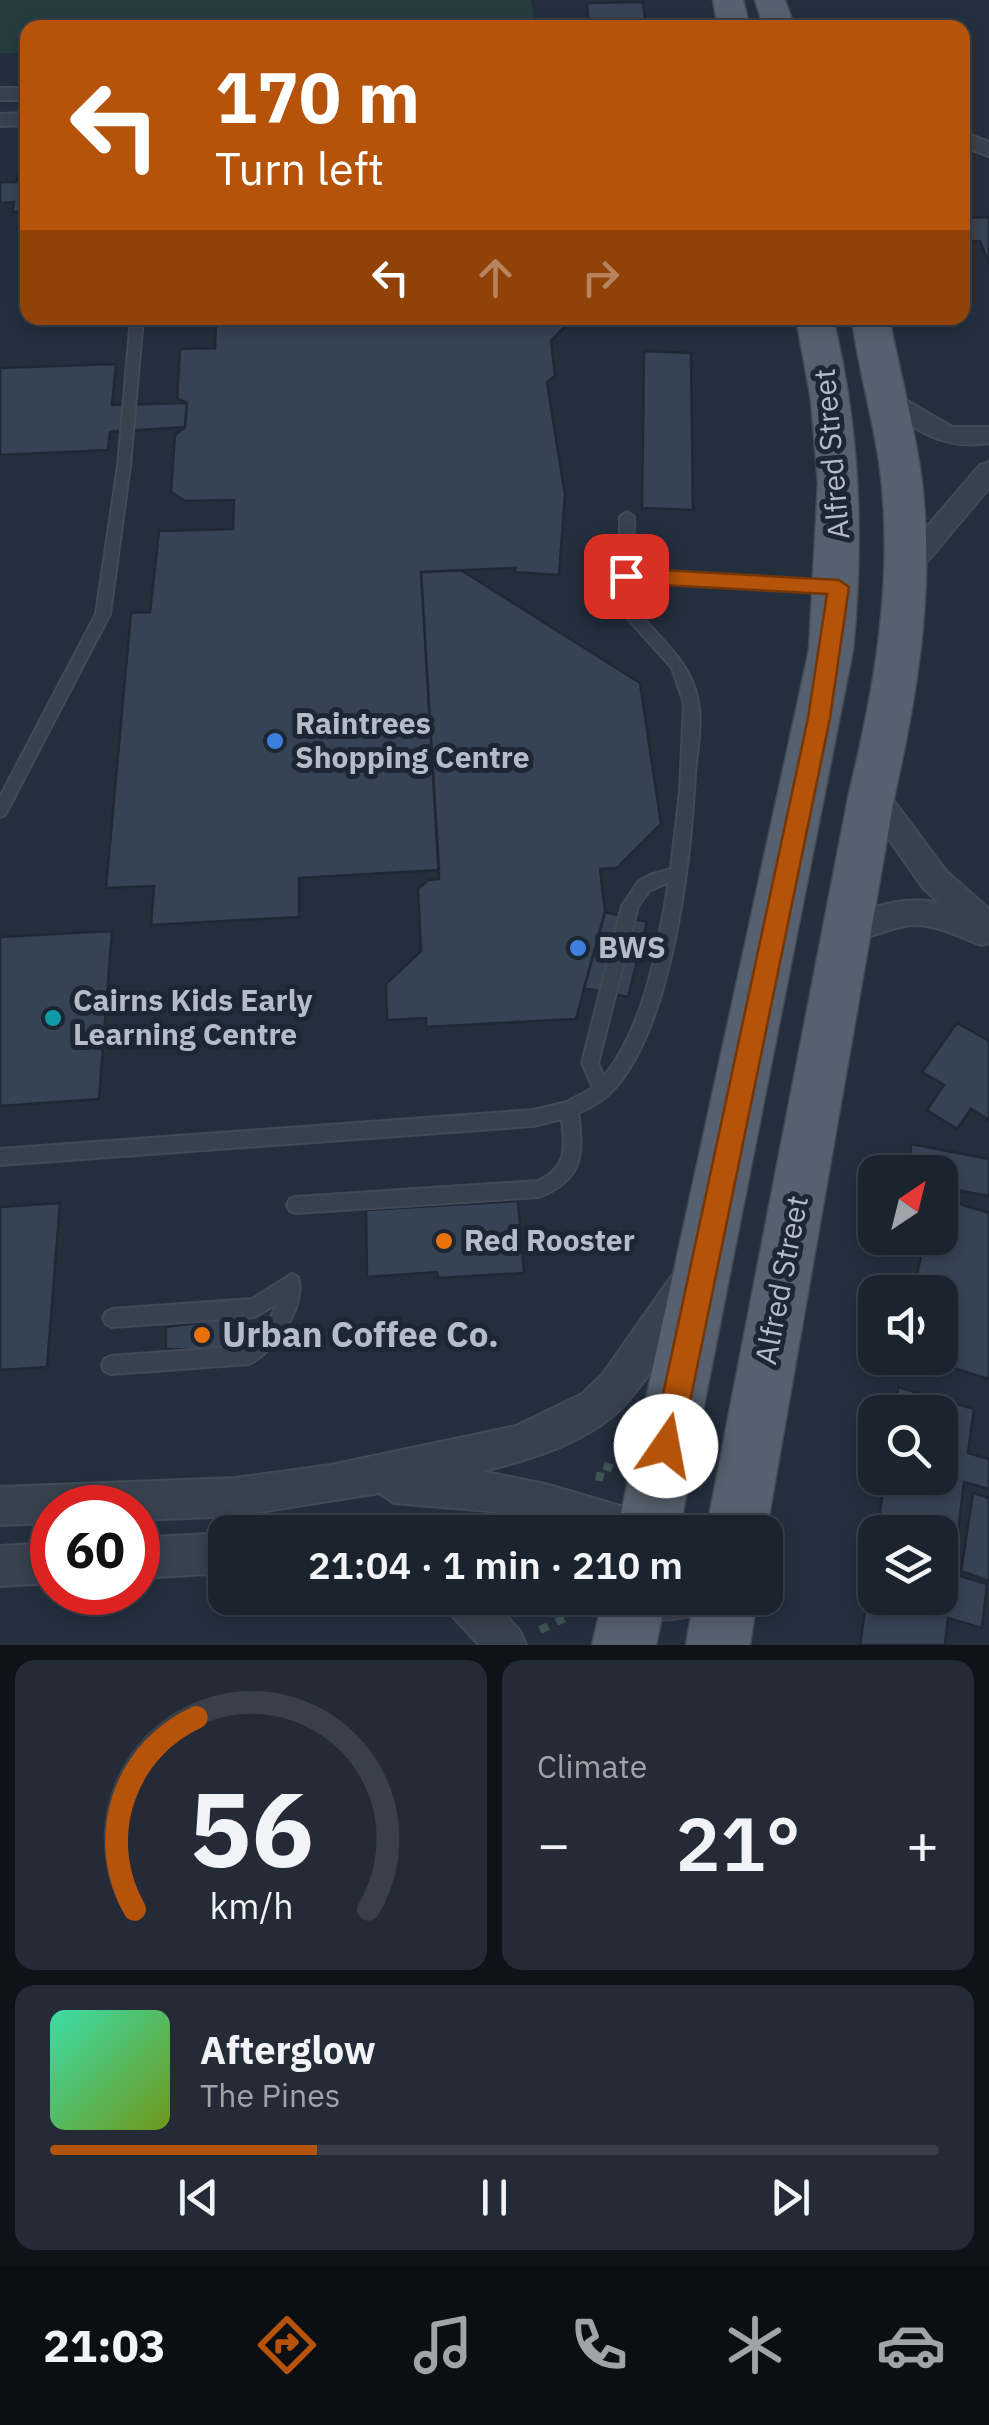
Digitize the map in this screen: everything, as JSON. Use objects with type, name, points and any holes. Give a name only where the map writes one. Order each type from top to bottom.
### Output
[{"type":"main road","name":"Alfred Street","points":[[652,1515],[819,718],[839,587],[841,492],[830,394],[815,325]]},
{"type":"main road","name":"Alfred Street","points":[[740,1515],[872,793],[895,695],[906,569],[900,468],[872,325]]},
{"type":"main road","points":[[718,1645],[723,1615]]},
{"type":"street","points":[[887,397],[938,433],[972,439],[989,435]]},
{"type":"street","points":[[906,569],[989,471]]},
{"type":"street","points":[[872,793],[936,880],[989,932]]},
{"type":"street","points":[[848,929],[907,908],[989,932]]},
{"type":"street","points":[[0,1506],[235,1496],[331,1484],[519,1444],[594,1408],[615,1388],[704,1261]]},
{"type":"street","points":[[331,1484],[436,1484],[498,1491],[553,1502],[591,1515]]},
{"type":"street","points":[[160,1557],[208,1554]]},
{"type":"street","points":[[0,1566],[30,1564]]},
{"type":"street","points":[[485,1615],[518,1640]]},
{"type":"lane","points":[[0,810],[103,614],[124,466],[136,325]]},
{"type":"lane","points":[[0,1156],[440,1128],[569,1112],[602,1090],[627,1056],[639,1024],[680,875],[692,702],[677,660],[626,604],[627,517]]},
{"type":"lane","points":[[626,576],[839,587]]},
{"type":"lane","points":[[602,1090],[590,1064],[630,906],[644,885],[665,875],[680,875]]},
{"type":"lane","points":[[296,1205],[539,1189],[558,1182],[570,1170],[574,1154],[569,1112]]},
{"type":"lane","points":[[111,1366],[249,1355],[268,1342],[278,1327],[292,1283],[255,1308],[112,1318]]},
{"type":"path","points":[[599,1481],[602,1465],[620,1470]]},
{"type":"path","points":[[518,1640],[568,1615]]},
{"type":"green space","points":[[0,0],[531,0],[535,20],[20,20],[20,53],[0,53]]},
{"type":"building","points":[[643,2],[645,20],[588,20],[587,3]]},
{"type":"building","points":[[18,174],[20,212],[12,212],[14,202],[0,203],[0,182],[17,182]]},
{"type":"building","points":[[989,217],[989,264],[980,241],[970,242],[970,218]]},
{"type":"building","name":"Raintrees Shopping Centre","points":[[216,325],[566,325],[551,341],[555,376],[547,382],[565,495],[559,575],[514,572],[516,568],[421,572],[439,870],[299,878],[299,917],[151,925],[154,886],[106,888],[131,613],[150,612],[159,531],[233,529],[234,500],[185,501],[171,492],[175,435],[185,427],[187,403],[177,398],[180,349],[215,348]]},
{"type":"building","points":[[644,351],[691,353],[693,510],[642,508]]},
{"type":"building","points":[[116,364],[112,405],[187,403],[185,427],[110,432],[108,450],[0,455],[0,368]]},
{"type":"building","points":[[461,570],[640,683],[661,824],[617,868],[600,869],[605,912],[576,1019],[426,1027],[426,1018],[387,1020],[386,984],[421,951],[418,889],[428,880],[439,879],[421,572]]},
{"type":"building","points":[[605,912],[647,922],[628,997],[584,988]]},
{"type":"building","name":"Cairns Kids Early Learning Centre","points":[[112,931],[99,1099],[0,1106],[0,937]]},
{"type":"building","points":[[957,1023],[989,1041],[989,1120],[971,1109],[957,1129],[927,1110],[944,1085],[922,1072]]},
{"type":"building","points":[[911,1144],[989,1159],[989,1196],[958,1190],[958,1155],[910,1155]]},
{"type":"building","name":"Red Rooster","points":[[518,1201],[524,1273],[438,1278],[437,1272],[367,1277],[366,1210]]},
{"type":"building","points":[[60,1203],[47,1367],[0,1370],[0,1207]]},
{"type":"building","points":[[958,1204],[989,1213],[989,1379],[958,1369],[958,1275],[917,1275],[921,1255],[958,1255]]},
{"type":"building","name":"Urban Coffee Co.","points":[[218,1320],[238,1323],[238,1344],[222,1350],[166,1349],[166,1327]]},
{"type":"building","points":[[898,1387],[926,1395],[897,1395]]},
{"type":"building","points":[[958,1404],[974,1409],[968,1453],[989,1459],[989,1489],[964,1482],[958,1532],[958,1515],[880,1515],[882,1495],[958,1495]]},
{"type":"building","points":[[973,1493],[989,1498],[989,1581],[961,1571]]},
{"type":"building","points":[[958,1575],[987,1584],[982,1628],[948,1618],[945,1645],[860,1645],[864,1615],[958,1615]]},
{"type":"place","name":"Raintrees Shopping Centre","points":[[275,741]]},
{"type":"place","name":"BWS","points":[[578,948]]},
{"type":"place","name":"Cairns Kids Early Learning Centre","points":[[53,1018]]},
{"type":"place","name":"Red Rooster","points":[[444,1241]]},
{"type":"place","name":"Urban Coffee Co.","points":[[202,1335]]},
{"type":"route","points":[[626,576],[839,587],[819,718],[666,1446]]}]
